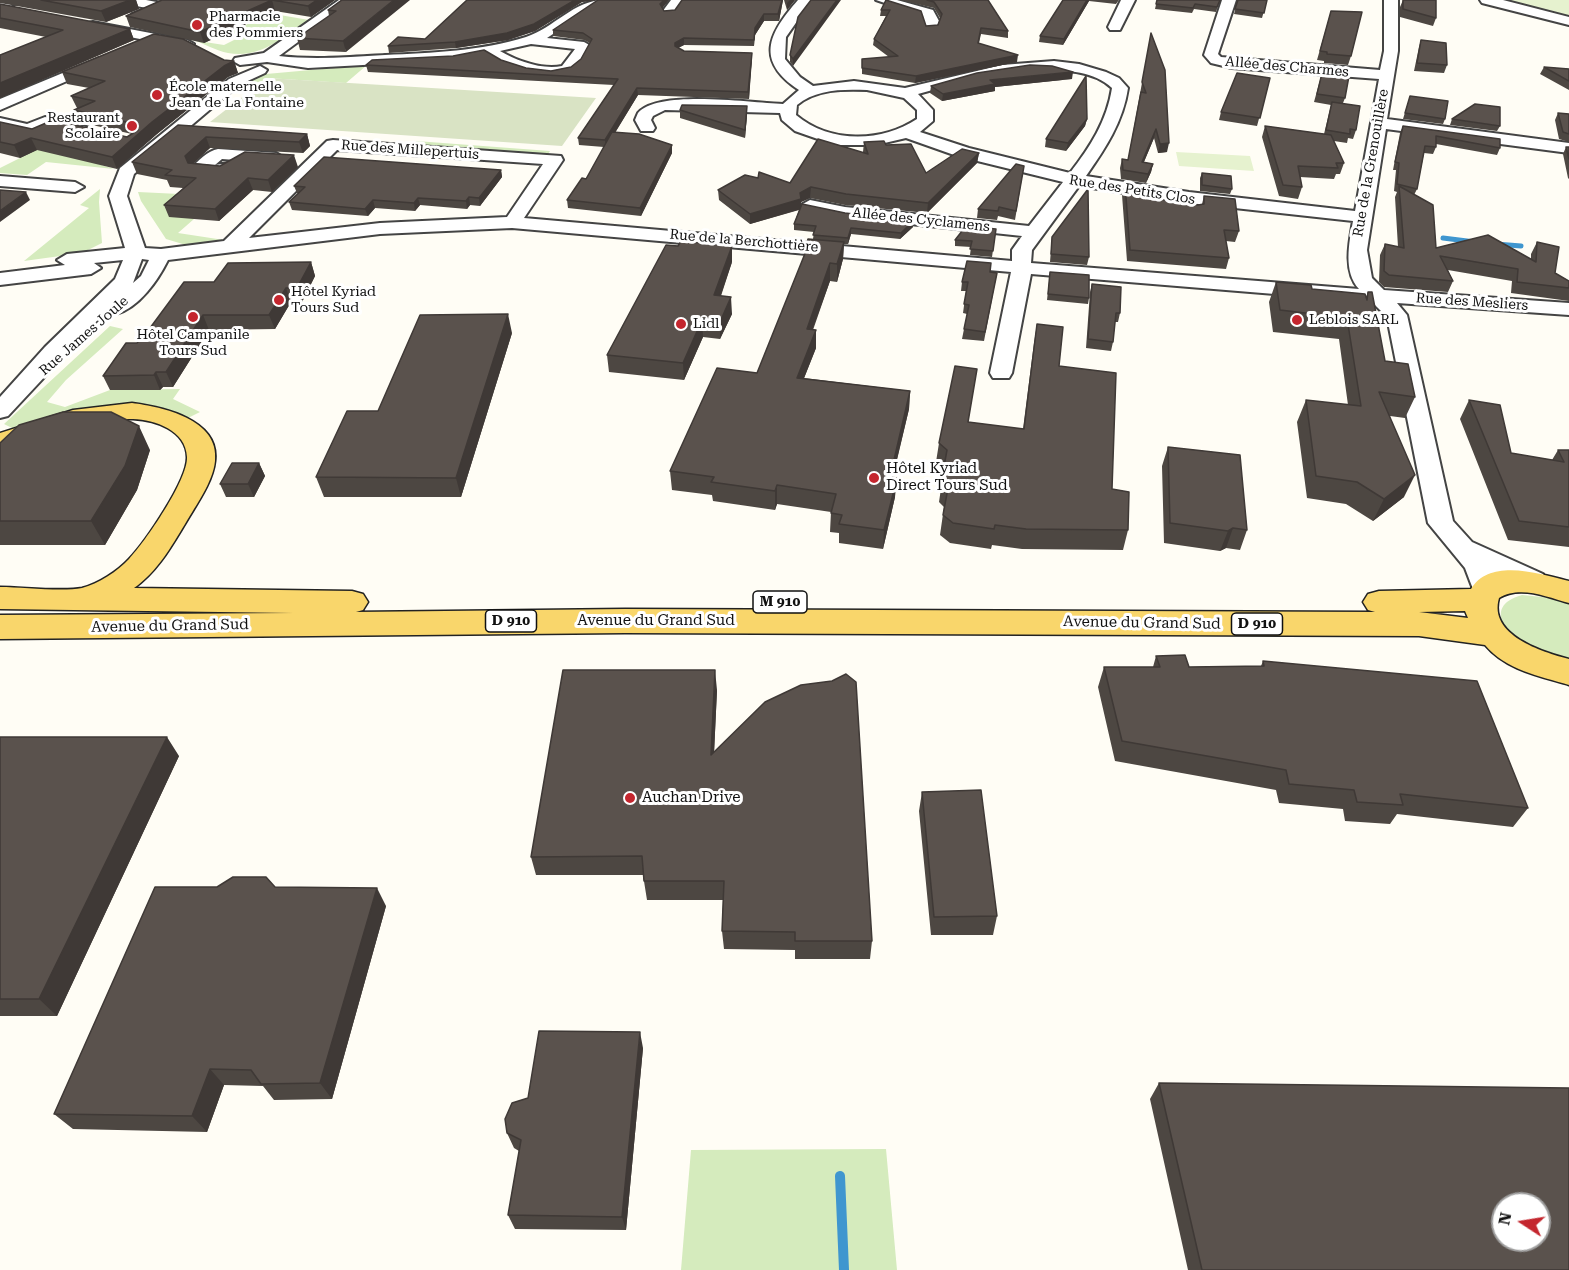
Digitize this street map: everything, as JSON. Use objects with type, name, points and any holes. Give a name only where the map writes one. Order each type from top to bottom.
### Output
[{"type":"main road","points":[[0,443],[48,423],[97,413],[121,412],[142,413],[175,421],[196,439],[201,462],[195,478],[148,556],[127,578],[82,600]]},
{"type":"main road","points":[[1533,581],[1569,592]]},
{"type":"main road","name":"Avenue du Grand Sud","points":[[0,597],[82,600],[1482,595],[1499,583],[1533,581]]},
{"type":"main road","points":[[1482,595],[1482,623],[1491,635],[1526,660],[1569,672]]},
{"type":"main road","name":"Avenue du Grand Sud","points":[[0,627],[491,621],[934,621],[1419,624],[1453,627],[1491,635]]},
{"type":"street","points":[[107,29],[162,7],[125,0]]},
{"type":"street","points":[[231,67],[265,61],[348,0]]},
{"type":"street","points":[[134,258],[135,244],[121,211],[118,196],[123,180],[132,164],[231,67],[265,61],[308,64],[355,60],[425,59],[491,50],[531,40],[556,28],[597,0]]},
{"type":"street","points":[[669,12],[678,0]]},
{"type":"street","points":[[805,0],[779,30],[777,54],[788,74],[812,91]]},
{"type":"street","points":[[883,0],[928,13],[933,21],[930,27]]},
{"type":"street","points":[[1115,27],[1128,0]]},
{"type":"street","name":"Allée des Charmes","points":[[1229,0],[1211,55],[1216,60],[1232,64],[1387,75]]},
{"type":"street","name":"Rue de la Grenouillère","points":[[1391,0],[1391,51],[1357,250],[1362,280],[1397,315],[1441,523],[1467,549],[1478,565],[1482,595]]},
{"type":"street","points":[[1487,0],[1569,21]]},
{"type":"street","points":[[0,7],[20,6]]},
{"type":"street","points":[[78,23],[198,47]]},
{"type":"street","points":[[135,47],[157,38]]},
{"type":"street","points":[[491,50],[499,58],[532,68],[561,71],[567,70],[584,46],[531,40]]},
{"type":"street","points":[[760,54],[777,54]]},
{"type":"street","points":[[0,105],[113,57]]},
{"type":"street","points":[[904,93],[1001,70],[1058,66],[1094,72],[1118,84],[1120,100],[1107,133],[1022,250],[1001,372]]},
{"type":"street","points":[[844,85],[864,85],[904,93],[924,105],[927,113],[925,121],[908,133],[865,141],[824,137],[795,125],[788,117],[787,109],[798,97],[812,91],[844,85]]},
{"type":"street","points":[[647,128],[643,120],[646,113],[671,104],[787,109]]},
{"type":"street","points":[[0,142],[45,122],[99,134]]},
{"type":"street","points":[[0,123],[29,129]]},
{"type":"street","points":[[1378,123],[1569,148]]},
{"type":"street","name":"Rue des Petits Clos","points":[[908,133],[968,154],[1071,181],[1200,201],[1362,216]]},
{"type":"street","name":"Rue des Millepertuis","points":[[230,246],[333,145],[555,159],[512,222]]},
{"type":"street","points":[[244,156],[317,161]]},
{"type":"street","points":[[123,180],[128,195],[161,255]]},
{"type":"street","points":[[0,181],[75,187]]},
{"type":"street","name":"Allée des Cyclamens","points":[[810,205],[844,212],[1033,232]]},
{"type":"street","points":[[0,277],[92,255],[109,248],[117,238],[114,230],[121,211]]},
{"type":"street","name":"Rue de la Berchottière","points":[[134,258],[397,225],[450,221],[512,222],[1291,291],[1375,294]]},
{"type":"street","points":[[149,279],[184,252]]},
{"type":"street","name":"Rue James Joule","points":[[0,411],[149,279],[161,255]]},
{"type":"street","points":[[67,260],[134,258]]},
{"type":"street","points":[[0,277],[134,258]]},
{"type":"street","name":"Rue James Joule","points":[[0,411],[53,352],[124,281],[134,258]]},
{"type":"street","name":"Rue des Mesliers","points":[[1375,294],[1569,309]]},
{"type":"street","name":"Rue de la Grenouillère","points":[[1467,549],[1533,581]]},
{"type":"green space","points":[[1502,0],[1569,0],[1569,17]]},
{"type":"green space","points":[[262,12],[309,20],[271,45],[251,53],[228,53],[192,40],[224,45],[244,35],[226,33],[246,25]]},
{"type":"green space","points":[[367,65],[346,83],[267,78],[254,87],[244,87],[251,79],[266,74]]},
{"type":"green space","points":[[267,78],[596,98],[562,146],[210,122]]},
{"type":"green space","points":[[416,141],[550,151],[546,157],[411,147]]},
{"type":"green space","points":[[38,145],[114,169],[46,162],[27,175],[0,173],[0,168],[30,153]]},
{"type":"green space","points":[[1176,152],[1250,156],[1254,171],[1179,166]]},
{"type":"green space","points":[[100,189],[102,243],[82,253],[24,261],[89,208],[80,205]]},
{"type":"green space","points":[[138,192],[200,195],[194,219],[178,233],[224,240],[186,245],[166,239],[141,201]]},
{"type":"green space","points":[[110,326],[123,329],[66,380],[47,402],[65,407],[110,390],[180,389],[173,399],[200,412],[186,419],[152,410],[14,429],[4,424]]},
{"type":"green space","points":[[1522,595],[1552,598],[1569,604],[1569,660],[1536,652],[1526,647],[1509,632],[1501,615],[1503,607],[1509,600]]},
{"type":"green space","points":[[886,1149],[897,1270],[681,1270],[691,1150]]},
{"type":"building","points":[[41,0],[130,0],[101,11]]},
{"type":"building","points":[[162,0],[272,0],[200,32],[126,16]]},
{"type":"building","points":[[272,0],[317,0],[308,6]]},
{"type":"building","points":[[342,0],[394,0],[343,41],[297,38],[336,11],[328,10]]},
{"type":"building","points":[[467,0],[575,0],[534,24],[507,33],[455,42],[388,46],[398,37],[425,39]]},
{"type":"building","points":[[598,0],[664,0],[660,4],[664,11],[675,10],[682,0],[782,0],[778,14],[764,14],[755,28],[754,40],[684,38],[675,43],[675,46],[684,51],[752,53],[748,92],[637,88],[605,140],[578,138],[618,79],[366,65],[372,60],[453,56],[484,50],[501,60],[526,68],[551,71],[571,67],[581,59],[592,39],[583,33],[553,30]]},
{"type":"building","points":[[811,0],[837,0],[793,59],[790,55],[798,17]]},
{"type":"building","points":[[886,0],[921,11],[926,26],[938,25],[942,14],[934,2],[927,0],[988,0],[1008,31],[981,28],[978,43],[1018,55],[916,76],[862,68],[862,59],[898,56],[874,39],[890,10],[881,10]]},
{"type":"building","points":[[1063,0],[1087,0],[1064,39],[1040,36]]},
{"type":"building","points":[[1157,0],[1220,0],[1217,7],[1195,4],[1193,8],[1156,4]]},
{"type":"building","points":[[1238,0],[1267,0],[1264,13],[1235,9]]},
{"type":"building","points":[[1403,0],[1436,0],[1436,18],[1403,9]]},
{"type":"building","points":[[0,4],[130,29],[0,83],[0,55],[63,30],[0,18]]},
{"type":"building","points":[[1331,11],[1362,12],[1351,56],[1327,54],[1327,52],[1320,51]]},
{"type":"building","points":[[1151,33],[1165,70],[1169,143],[1160,144],[1156,129],[1142,162],[1153,164],[1148,174],[1123,170],[1122,159],[1128,160],[1141,92],[1146,93],[1142,82]]},
{"type":"building","points":[[154,34],[183,39],[224,60],[234,61],[224,66],[152,122],[112,157],[31,138],[14,145],[0,142],[0,122],[32,129],[53,120],[127,137],[138,130],[135,124],[74,110],[95,101],[71,96],[105,81],[62,72]]},
{"type":"building","points":[[1421,40],[1446,43],[1447,65],[1417,63]]},
{"type":"building","points":[[1030,65],[1052,66],[1073,72],[990,80],[995,84],[943,94],[931,86],[977,73]]},
{"type":"building","points":[[1544,67],[1569,69],[1569,81]]},
{"type":"building","points":[[1323,69],[1347,70],[1346,74],[1349,76],[1345,98],[1317,94]]},
{"type":"building","points":[[1237,73],[1270,78],[1260,118],[1221,112]]},
{"type":"building","points":[[1086,76],[1087,119],[1068,143],[1046,139]]},
{"type":"building","points":[[1410,96],[1448,101],[1445,119],[1405,113]]},
{"type":"building","points":[[1332,102],[1360,106],[1356,130],[1350,129],[1350,134],[1326,130]]},
{"type":"building","points":[[1475,104],[1500,107],[1500,126],[1452,119]]},
{"type":"building","points":[[682,105],[747,106],[745,130],[680,110]]},
{"type":"building","points":[[1558,113],[1569,114],[1569,134],[1563,132]]},
{"type":"building","points":[[178,125],[307,134],[299,142],[206,137],[185,156],[188,163],[220,166],[245,152],[294,155],[268,180],[248,178],[215,209],[164,205],[196,178],[165,175],[172,170],[132,162]]},
{"type":"building","points":[[1265,126],[1331,135],[1344,163],[1336,163],[1338,168],[1298,166],[1302,187],[1283,185]]},
{"type":"building","points":[[1403,126],[1500,139],[1500,148],[1436,136],[1436,147],[1425,146],[1417,189],[1397,184],[1399,163],[1395,162]]},
{"type":"building","points":[[612,132],[639,134],[672,145],[640,208],[567,200],[582,178],[586,179]]},
{"type":"building","points":[[818,139],[868,154],[864,142],[884,141],[886,145],[911,144],[926,173],[962,149],[979,153],[928,203],[846,194],[811,187],[800,193],[801,199],[750,214],[718,190],[745,175],[758,178],[759,172],[790,183]]},
{"type":"building","points":[[324,157],[501,170],[479,198],[469,197],[466,201],[418,198],[414,203],[373,200],[365,209],[289,202],[305,187],[294,186]]},
{"type":"building","points":[[1016,164],[1024,166],[1016,211],[999,207],[998,211],[978,209]]},
{"type":"building","points":[[1202,173],[1231,176],[1232,189],[1202,185]]},
{"type":"building","points":[[1125,184],[1142,187],[1138,196],[1198,205],[1204,204],[1204,196],[1235,199],[1239,231],[1224,230],[1229,258],[1130,250]]},
{"type":"building","points":[[1399,186],[1433,205],[1436,248],[1488,235],[1536,262],[1537,242],[1559,247],[1555,273],[1569,281],[1569,288],[1517,282],[1518,269],[1440,256],[1453,281],[1389,275],[1384,271],[1385,244],[1404,248]]},
{"type":"building","points":[[1088,189],[1089,257],[1051,254],[1052,237]]},
{"type":"building","points":[[0,190],[26,192],[0,211]]},
{"type":"building","points":[[802,204],[845,213],[913,221],[901,233],[851,228],[848,238],[813,235],[816,226],[794,224]]},
{"type":"building","points":[[966,226],[996,229],[993,251],[970,249],[972,241],[955,240]]},
{"type":"building","points":[[808,239],[844,242],[837,264],[830,263],[807,329],[816,330],[797,378],[910,391],[890,477],[897,478],[884,530],[839,524],[842,515],[831,513],[836,494],[777,485],[775,491],[711,482],[714,477],[670,471],[717,368],[757,373],[806,251],[809,252],[805,248]]},
{"type":"building","points":[[681,241],[732,246],[714,295],[731,297],[720,322],[702,320],[683,363],[607,355],[666,245],[678,246]]},
{"type":"building","points":[[967,261],[991,263],[990,272],[997,273],[985,332],[964,329],[969,305],[964,304],[968,282],[962,282]]},
{"type":"building","points":[[311,262],[297,288],[286,288],[269,315],[203,315],[166,372],[156,372],[154,375],[103,376],[126,343],[137,343],[150,328],[184,282],[214,282],[228,263]]},
{"type":"building","points":[[1050,272],[1089,275],[1089,298],[1048,294]]},
{"type":"building","points":[[1276,282],[1311,285],[1312,289],[1365,294],[1367,300],[1368,292],[1372,292],[1385,361],[1408,364],[1415,397],[1379,392],[1415,475],[1384,499],[1357,482],[1316,476],[1306,400],[1361,406],[1347,318],[1280,310]]},
{"type":"building","points":[[1092,284],[1121,287],[1120,313],[1116,313],[1113,342],[1088,339]]},
{"type":"building","points":[[508,314],[456,478],[316,477],[347,411],[378,411],[420,315]]},
{"type":"building","points":[[1037,324],[1063,327],[1059,366],[1116,373],[1112,489],[1129,492],[1128,530],[1026,529],[995,525],[994,529],[953,523],[943,515],[948,488],[941,483],[947,450],[939,443],[955,366],[977,369],[968,422],[1024,429]]},
{"type":"building","points":[[1469,400],[1500,405],[1511,453],[1564,462],[1558,450],[1569,450],[1569,527],[1519,521]]},
{"type":"building","points":[[63,412],[111,412],[139,426],[125,466],[91,521],[0,521],[0,443],[19,425]]},
{"type":"building","points":[[1168,447],[1240,455],[1247,530],[1233,528],[1228,531],[1170,523]]},
{"type":"building","points":[[232,463],[259,463],[248,484],[220,484]]},
{"type":"building","points":[[1185,655],[1189,667],[1264,666],[1263,661],[1477,681],[1528,808],[1400,794],[1403,805],[1357,802],[1354,790],[1289,784],[1286,770],[1122,741],[1104,667],[1160,667],[1156,656]]},
{"type":"building","points":[[563,670],[715,670],[711,755],[765,702],[801,685],[832,681],[846,674],[856,682],[872,941],[795,941],[795,932],[722,931],[724,881],[644,881],[642,856],[531,857]]},
{"type":"building","points":[[0,737],[167,737],[39,999],[0,999]]},
{"type":"building","points":[[981,790],[997,916],[934,917],[922,792]]},
{"type":"building","points":[[233,877],[266,877],[275,887],[377,888],[320,1083],[261,1084],[251,1070],[210,1069],[192,1116],[54,1114],[155,887],[217,887]]},
{"type":"building","points":[[539,1031],[640,1032],[622,1217],[508,1215],[521,1140],[507,1133],[505,1119],[512,1103],[528,1098]]},
{"type":"building","points":[[1159,1083],[1569,1088],[1569,1270],[1202,1270]]},
{"type":"waterway","points":[[1443,238],[1475,242]]},
{"type":"waterway","points":[[1496,244],[1521,246]]},
{"type":"waterway","points":[[840,1176],[844,1270]]},
{"type":"place","name":"Pharmacie des Pommiers","points":[[197,25]]},
{"type":"place","name":"École maternelle Jean de La Fontaine","points":[[157,95]]},
{"type":"place","name":"Restaurant Scolaire","points":[[132,126]]},
{"type":"place","name":"Hôtel Kyriad Tours Sud","points":[[279,300]]},
{"type":"place","name":"Hôtel Campanile Tours Sud","points":[[193,317]]},
{"type":"place","name":"Leblois SARL","points":[[1297,320]]},
{"type":"place","name":"Lidl","points":[[681,324]]},
{"type":"place","name":"Hôtel Kyriad Direct Tours Sud","points":[[874,478]]},
{"type":"place","name":"Auchan Drive","points":[[630,798]]}]
